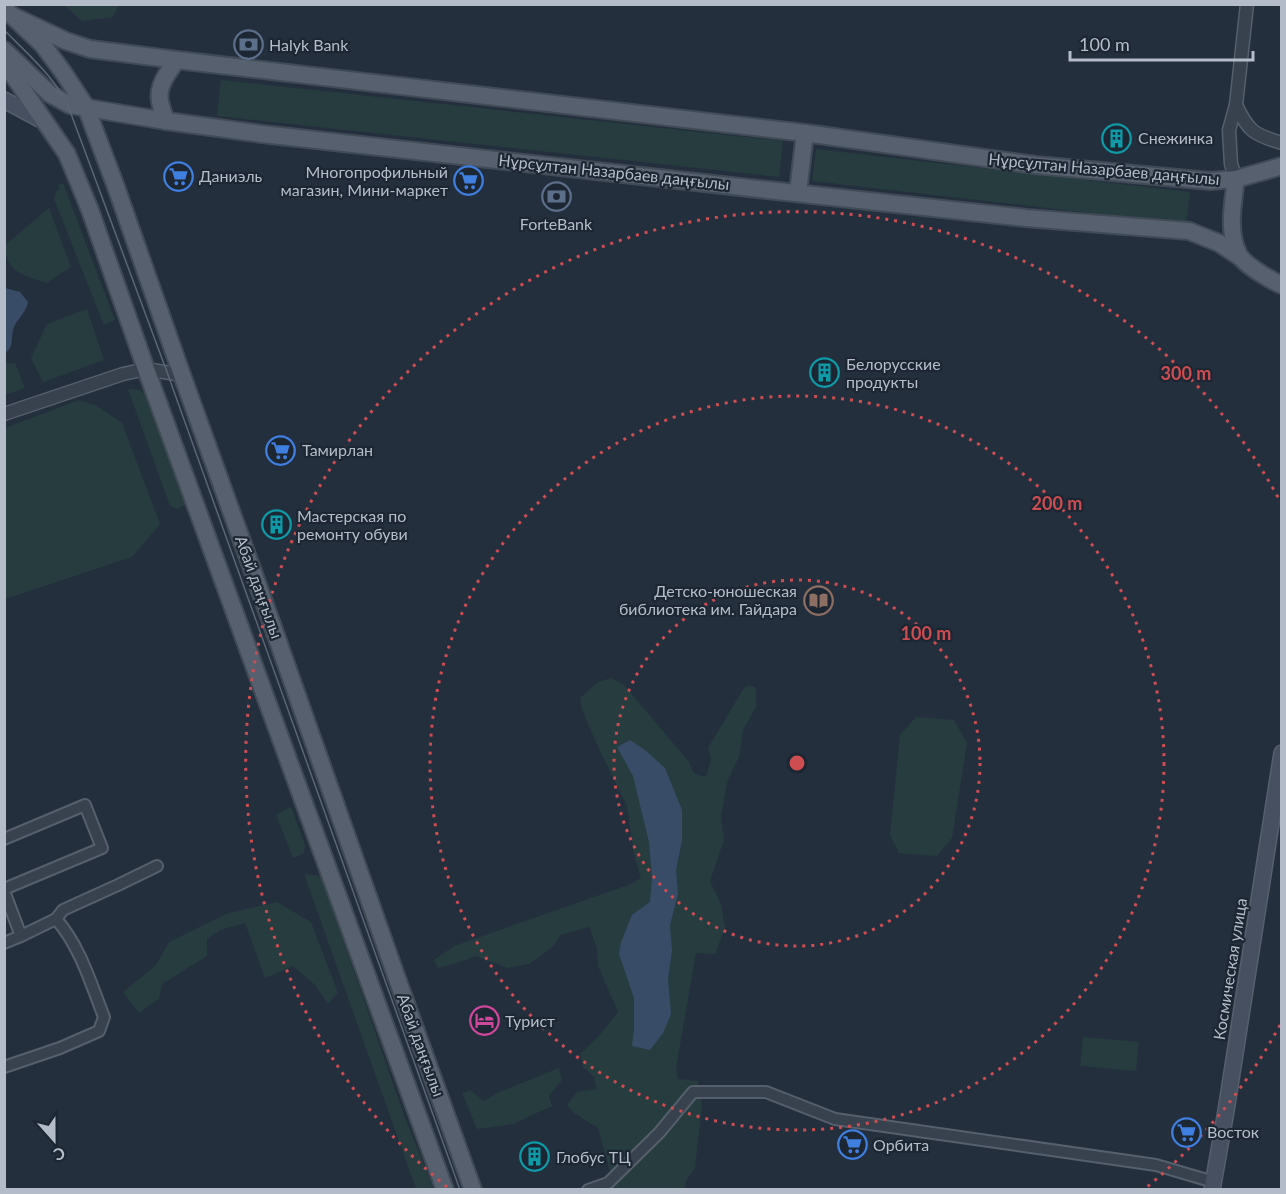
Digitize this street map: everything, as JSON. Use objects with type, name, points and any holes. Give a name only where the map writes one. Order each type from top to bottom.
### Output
[{"type":"main road","name":"Нұрсұлтан Назарбаев даңғылы","points":[[9,12],[66,41],[90,49],[805,133],[1035,165],[1210,181],[1236,179],[1281,166]]},
{"type":"main road","name":"Абай даңғылы","points":[[9,12],[43,45],[86,107],[473,1190]]},
{"type":"main road","name":"Нұрсұлтан Назарбаев даңғылы","points":[[4,50],[50,94],[70,105],[166,121],[274,135],[1026,218],[1189,231],[1219,243],[1267,278],[1281,285]]},
{"type":"main road","points":[[166,121],[159,100],[161,86],[177,60]]},
{"type":"main road","name":"Абай даңғылы","points":[[4,62],[67,154],[90,210],[445,1190]]},
{"type":"main road","points":[[4,100],[45,122]]},
{"type":"main road","points":[[798,192],[805,133]]},
{"type":"main road","name":"Нұрсұлтан Назарбаев даңғылы","points":[[1236,179],[1232,213],[1233,238],[1240,257]]},
{"type":"main road","name":"Космическая улица","points":[[1213,1186],[1281,753]]},
{"type":"street","points":[[1236,179],[1231,164],[1229,130],[1236,105],[1247,4]]},
{"type":"street","points":[[1236,105],[1244,123],[1258,135],[1281,142]]},
{"type":"street","points":[[4,414],[123,374],[146,369],[182,375]]},
{"type":"street","points":[[4,838],[85,805],[102,848],[4,890],[21,936]]},
{"type":"street","points":[[4,943],[56,919],[63,910],[157,866]]},
{"type":"street","points":[[4,1067],[60,1048],[99,1031],[102,1025],[104,1017],[86,970],[66,930],[56,919]]},
{"type":"street","points":[[588,1190],[608,1183],[659,1133],[693,1092],[766,1092],[835,1119],[1156,1166],[1213,1186]]},
{"type":"green space","points":[[64,5],[119,5],[113,17],[82,21]]},
{"type":"green space","points":[[221,80],[783,141],[779,177],[217,116]]},
{"type":"green space","points":[[816,149],[1190,192],[1186,224],[812,181]]},
{"type":"green space","points":[[63,183],[115,320],[104,325],[54,199],[56,191],[60,189],[58,185]]},
{"type":"green space","points":[[49,208],[71,267],[47,283],[25,275],[14,268],[6,256],[4,246]]},
{"type":"green space","points":[[87,309],[104,360],[43,382],[31,358],[47,324]]},
{"type":"green space","points":[[5,363],[15,363],[25,388],[5,395]]},
{"type":"green space","points":[[128,389],[139,390],[148,396],[185,505],[177,509],[170,506]]},
{"type":"green space","points":[[79,400],[97,406],[122,423],[160,524],[132,557],[5,599],[5,428]]},
{"type":"green space","points":[[611,678],[624,685],[689,762],[693,772],[701,776],[706,776],[711,760],[708,748],[744,688],[750,685],[756,688],[756,707],[743,730],[739,757],[727,782],[721,818],[724,840],[710,881],[721,904],[725,928],[715,954],[696,953],[676,1068],[678,1079],[698,1081],[702,1106],[695,1168],[686,1181],[684,1189],[600,1189],[611,1175],[598,1128],[574,1113],[567,1105],[577,1092],[597,1089],[594,1077],[583,1067],[580,1054],[598,1037],[618,1012],[598,966],[597,948],[589,927],[560,935],[554,945],[529,964],[508,968],[476,956],[438,968],[434,960],[454,946],[631,884],[641,878],[634,855],[627,806],[582,710],[580,698],[598,682]]},
{"type":"green space","points":[[916,717],[954,720],[967,743],[952,838],[937,856],[899,853],[890,835],[900,735]]},
{"type":"green space","points":[[291,807],[305,845],[304,853],[293,858],[276,814]]},
{"type":"green space","points":[[304,874],[321,876],[404,1115],[433,1187],[416,1189]]},
{"type":"green space","points":[[277,902],[311,922],[338,993],[328,1004],[315,985],[293,966],[265,978],[245,923],[220,930],[207,939],[207,956],[162,984],[159,999],[139,1013],[123,992],[156,965],[169,942],[228,913]]},
{"type":"green space","points":[[1083,1037],[1139,1042],[1136,1071],[1080,1066]]},
{"type":"green space","points":[[559,1068],[562,1080],[549,1096],[552,1106],[513,1124],[477,1129],[462,1093],[470,1090],[484,1101],[497,1093]]},
{"type":"water","points":[[5,288],[20,292],[28,302],[14,327],[11,345],[5,353]]},
{"type":"water","points":[[630,740],[665,768],[682,810],[682,840],[676,870],[678,894],[670,925],[672,951],[668,979],[671,1014],[663,1033],[650,1050],[632,1046],[634,998],[619,954],[621,942],[632,915],[650,902],[652,878],[649,842],[633,776],[617,747]]},
{"type":"tram line","points":[[4,30],[47,74],[67,103],[167,372],[460,1190]]},
{"type":"place","name":"Halyk Bank","points":[[248,45]]},
{"type":"place","name":"Снежинка","points":[[1117,138]]},
{"type":"place","name":"Даниэль","points":[[178,176]]},
{"type":"place","name":"Многопрофильный магазин, Мини-маркет","points":[[469,181]]},
{"type":"place","name":"ForteBank","points":[[556,196]]},
{"type":"place","name":"Белорусские продукты","points":[[825,373]]},
{"type":"place","name":"Тамирлан","points":[[281,450]]},
{"type":"place","name":"Мастерская по ремонту обуви","points":[[276,525]]},
{"type":"place","name":"Детско-юношеская библиотека им. Гайдара","points":[[818,600]]},
{"type":"place","name":"Турист","points":[[484,1021]]},
{"type":"place","name":"Восток","points":[[1186,1132]]},
{"type":"place","name":"Орбита","points":[[852,1145]]},
{"type":"place","name":"Глобус ТЦ","points":[[535,1157]]}]
